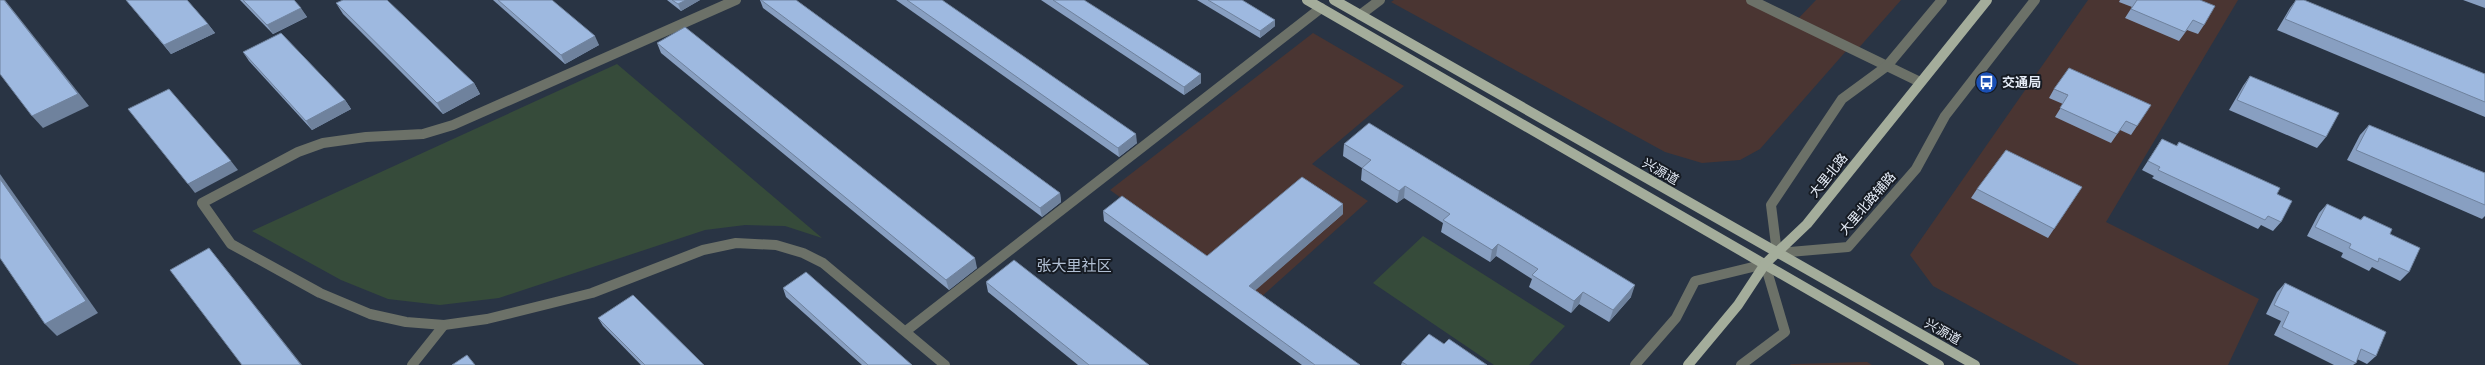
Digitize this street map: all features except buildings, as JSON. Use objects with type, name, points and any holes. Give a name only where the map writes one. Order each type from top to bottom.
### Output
[{"type":"main road","points":[[1307,0],[1939,365]]},
{"type":"main road","name":"兴源道","points":[[1334,0],[1975,365]]},
{"type":"main road","name":"大里北路","points":[[1688,365],[1738,305],[1766,264],[1807,224],[1987,0]]},
{"type":"street","points":[[736,0],[454,125],[423,134],[366,137],[323,143],[298,152],[202,203],[231,244],[320,293],[370,314],[406,322],[444,325],[486,319],[592,293],[703,250],[736,243],[776,245],[803,253],[823,263],[906,330],[945,365]]},
{"type":"street","points":[[1360,15],[1380,0]]},
{"type":"street","points":[[1751,0],[1920,82]]},
{"type":"street","points":[[1777,253],[1772,205],[1842,100],[1887,66],[1942,0]]},
{"type":"street","name":"大里北路辅路","points":[[1777,253],[1848,247],[1916,169],[1945,116],[2035,0]]},
{"type":"street","points":[[906,330],[1321,8]]},
{"type":"street","points":[[1635,365],[1676,318],[1695,281],[1766,264],[1785,332],[1741,365]]},
{"type":"street","points":[[412,365],[444,325]]},
{"type":"shaded area","points":[[1394,0],[1747,0],[1795,22],[1816,0],[1901,0],[1856,51],[1847,50],[1760,149],[1740,160],[1702,163],[1665,152],[1391,2]]},
{"type":"shaded area","points":[[2088,0],[2238,0],[2106,222],[2259,299],[2228,365],[2079,365],[1933,286],[1910,255]]},
{"type":"shaded area","points":[[1313,33],[1404,86],[1312,164],[1368,201],[1260,298],[1110,190]]},
{"type":"shaded area","points":[[1867,362],[1872,365],[1790,365],[1791,364]]},
{"type":"green space","points":[[617,64],[822,238],[785,226],[745,225],[705,230],[499,298],[440,305],[388,299],[341,280],[252,231]]},
{"type":"green space","points":[[1423,236],[1565,326],[1529,365],[1494,365],[1373,283]]},
{"type":"place","name":"交通局","points":[[1987,82]]},
{"type":"district","name":"张大里社区","points":[[1074,266]]}]
